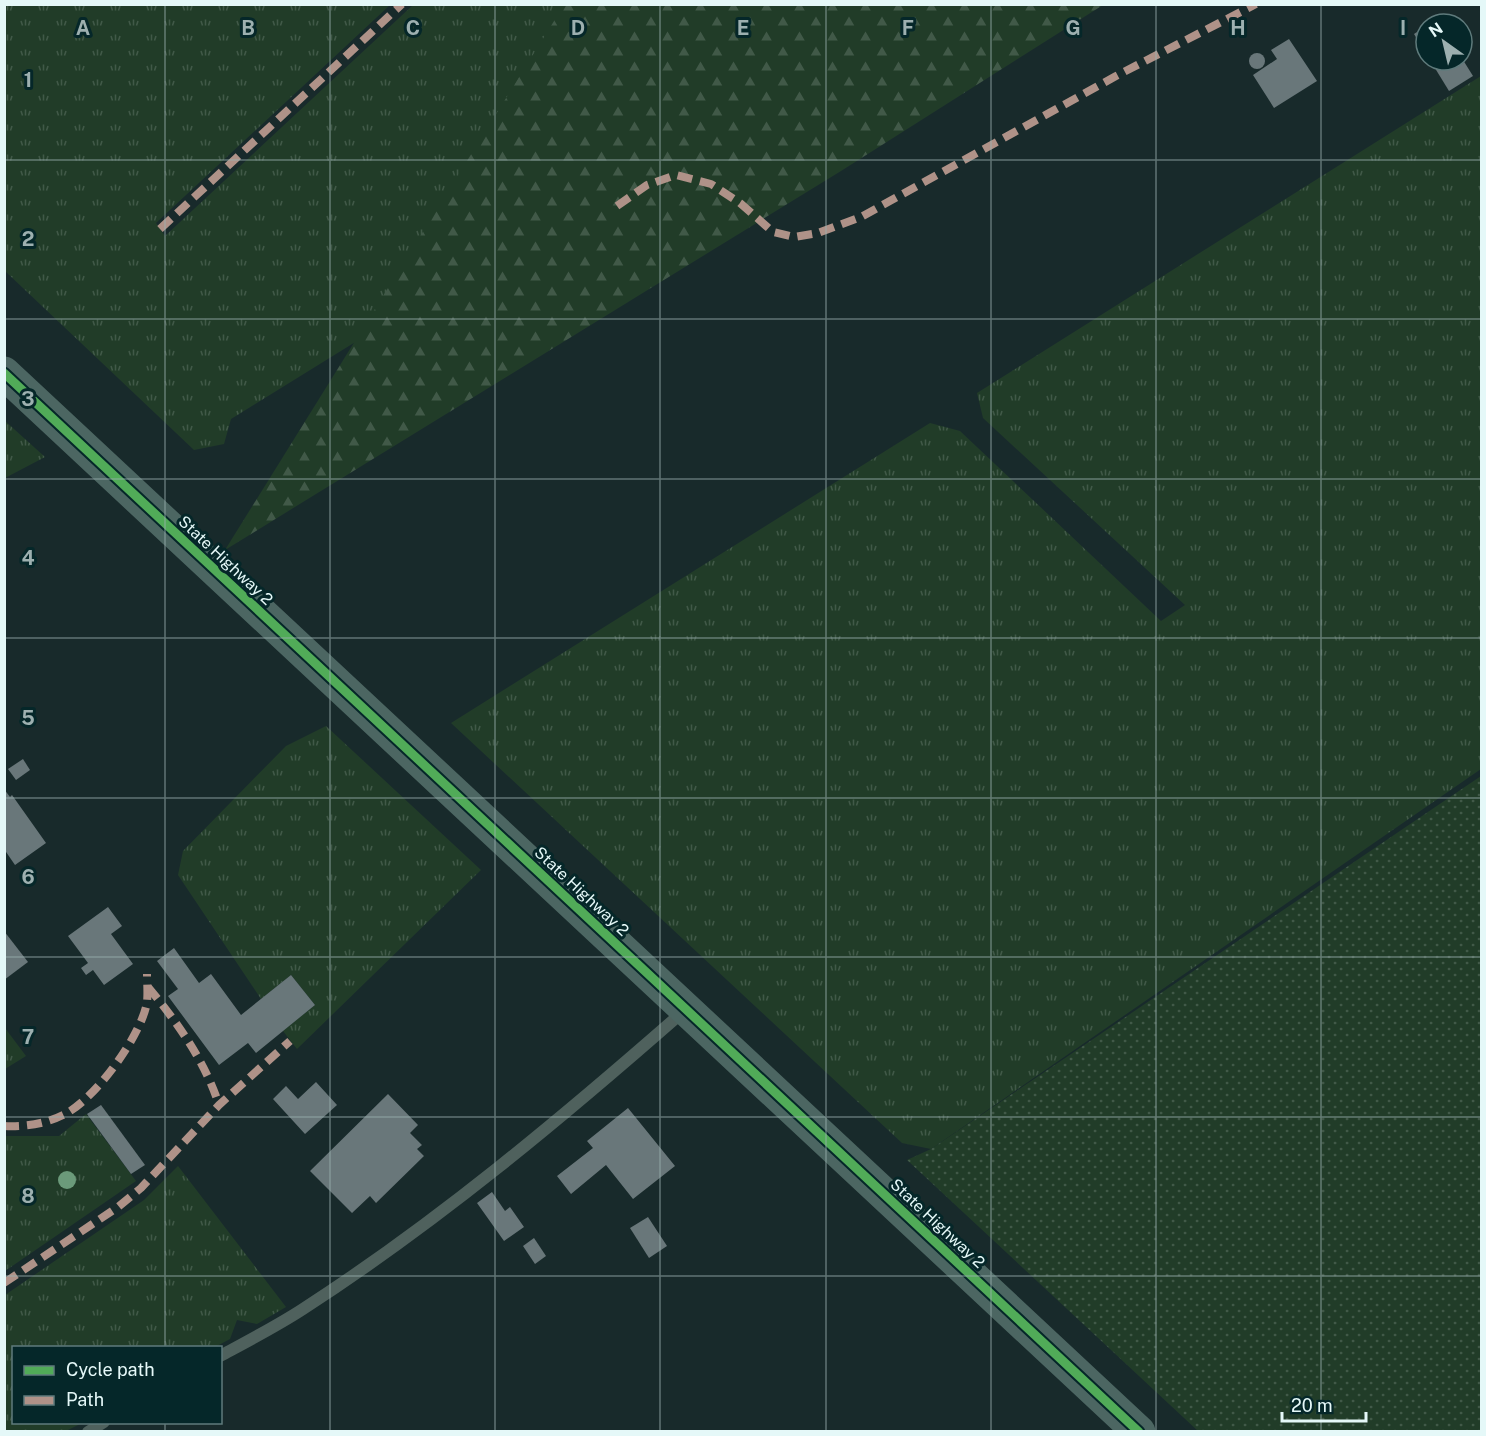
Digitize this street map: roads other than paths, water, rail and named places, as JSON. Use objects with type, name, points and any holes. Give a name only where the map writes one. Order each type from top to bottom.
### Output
[{"type":"highway","name":"State Highway 2","points":[[4,373],[1139,1431]]},
{"type":"lane","points":[[222,1355],[302,1310],[433,1220],[563,1117],[687,1009]]}]
